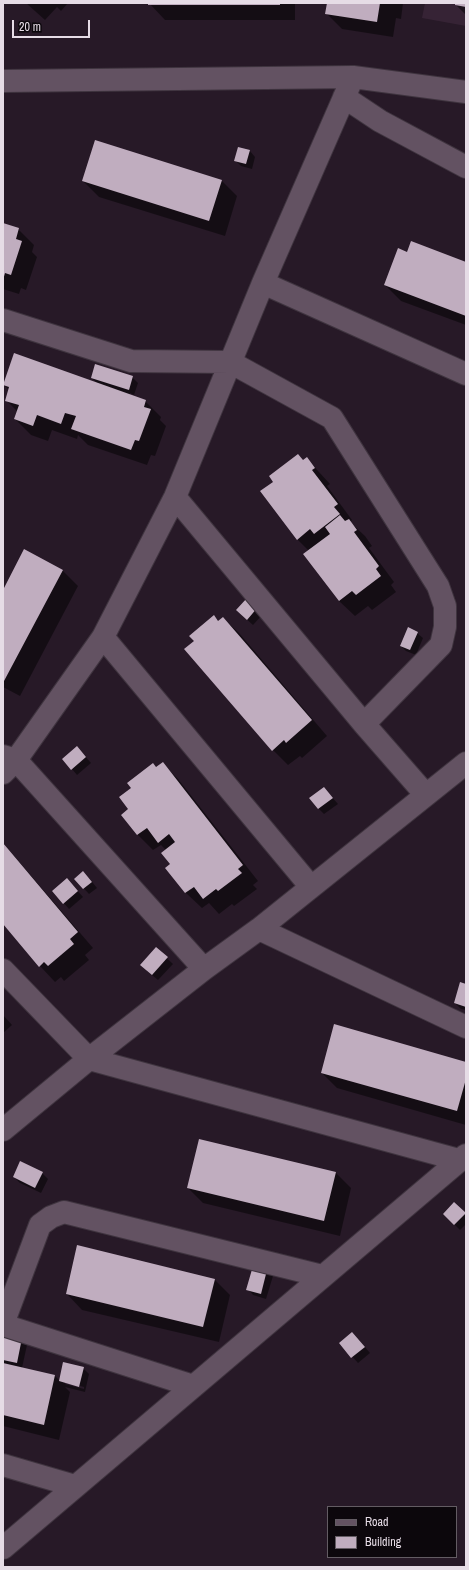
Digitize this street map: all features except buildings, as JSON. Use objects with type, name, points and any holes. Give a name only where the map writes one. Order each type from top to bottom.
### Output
[{"type":"street","points":[[3,81],[353,77],[466,92]]},
{"type":"street","points":[[204,969],[7,763],[103,637],[175,497],[263,283],[353,77]]},
{"type":"street","points":[[344,97],[380,120],[466,167]]},
{"type":"street","points":[[263,283],[466,374]]},
{"type":"street","points":[[3,320],[132,360],[230,362],[332,418],[438,586],[445,606],[445,627],[441,645],[364,724]]},
{"type":"street","points":[[175,497],[364,724],[426,795]]},
{"type":"street","points":[[103,637],[311,887]]},
{"type":"street","points":[[3,1130],[89,1059],[204,969],[259,929],[466,763]]},
{"type":"street","points":[[259,929],[466,1027]]},
{"type":"street","points":[[3,970],[89,1059],[462,1157]]},
{"type":"street","points":[[3,1548],[462,1157]]},
{"type":"street","points":[[193,1386],[3,1325],[40,1225],[51,1216],[64,1212],[322,1276]]},
{"type":"street","points":[[3,1465],[75,1486]]},
{"type":"shaded area","points":[[425,3],[466,3],[466,26],[422,18]]}]
